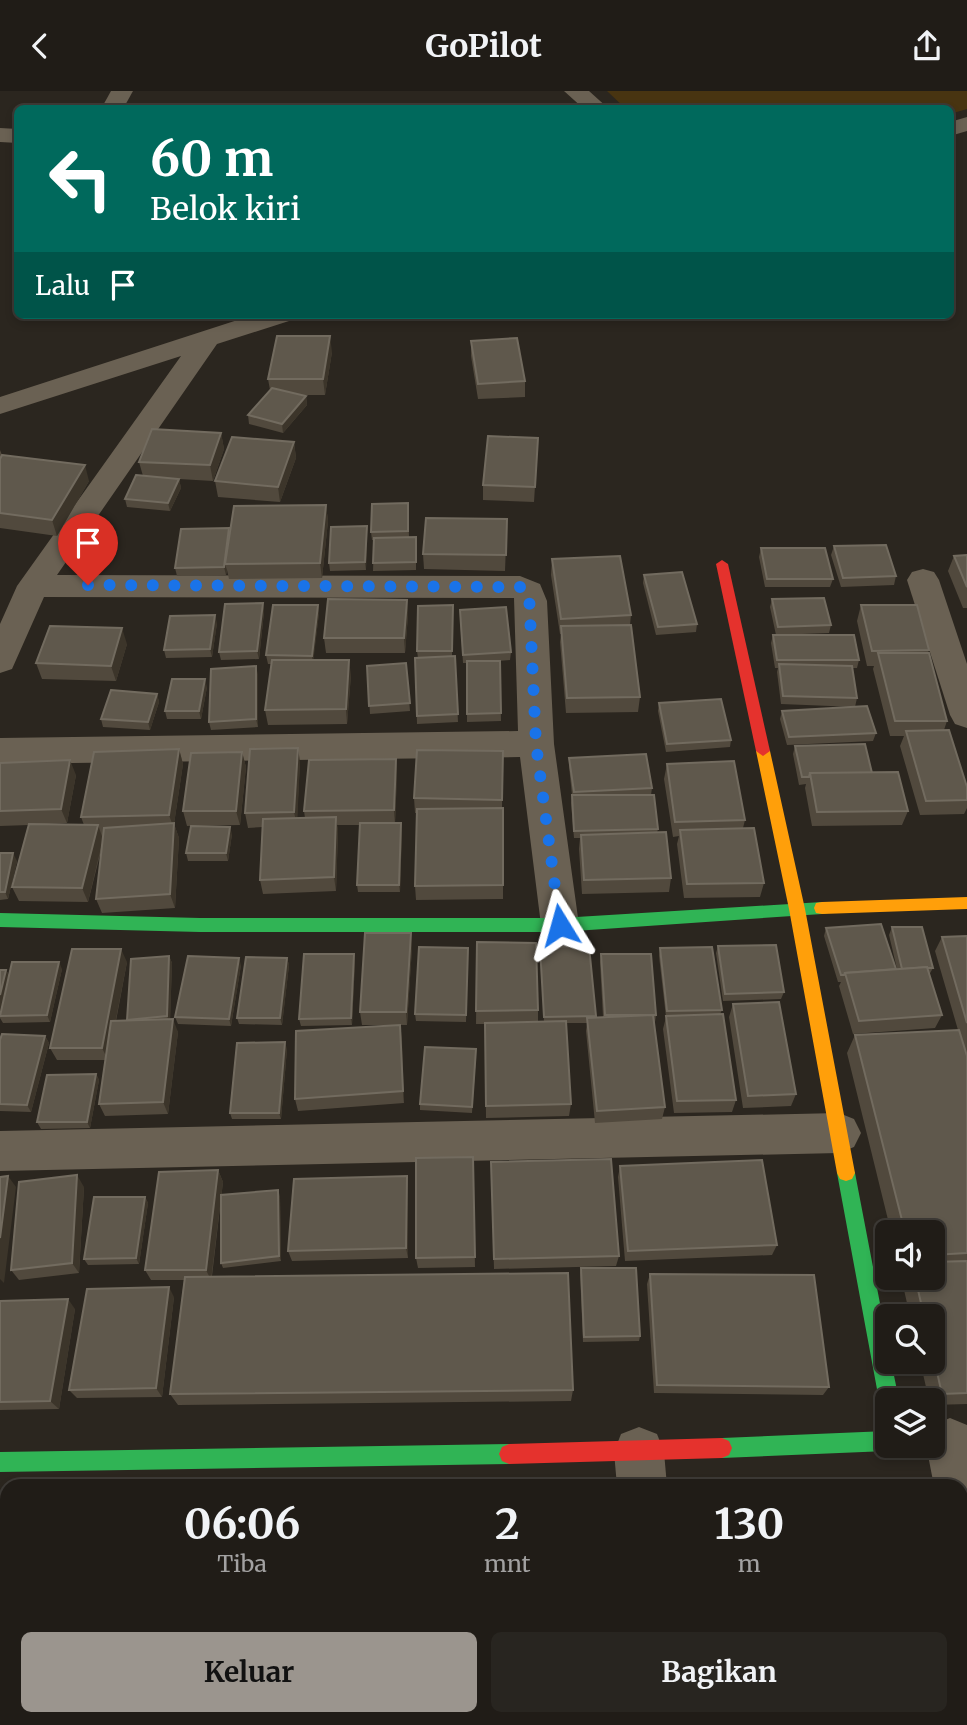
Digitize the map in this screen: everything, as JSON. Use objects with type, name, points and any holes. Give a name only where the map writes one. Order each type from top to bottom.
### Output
[{"type":"street","points":[[575,91],[593,105]]},
{"type":"street","points":[[0,406],[266,319]]},
{"type":"street","points":[[0,661],[33,586],[209,336]]},
{"type":"street","points":[[722,564],[797,909],[887,1388]]},
{"type":"street","points":[[923,580],[967,715]]},
{"type":"street","points":[[33,586],[520,587],[529,593],[531,601],[536,744],[560,925]]},
{"type":"street","points":[[0,751],[536,744]]},
{"type":"street","points":[[0,921],[200,925],[560,925],[797,909],[967,903]]},
{"type":"street","points":[[0,1151],[839,1133]]},
{"type":"street","points":[[0,1462],[640,1469],[875,1442]]},
{"type":"shaded area","points":[[607,91],[967,91],[967,109],[954,113],[954,105],[622,105]]},
{"type":"building","points":[[277,336],[330,336],[323,379],[268,379]]},
{"type":"building","points":[[517,338],[525,381],[478,384],[471,341]]},
{"type":"building","points":[[272,388],[306,396],[282,424],[248,415]]},
{"type":"building","points":[[152,429],[221,433],[210,465],[139,462]]},
{"type":"building","points":[[488,436],[538,438],[535,487],[483,485]]},
{"type":"building","points":[[232,437],[294,442],[278,487],[215,481]]},
{"type":"building","points":[[2,455],[85,465],[52,520],[0,513]]},
{"type":"building","points":[[136,475],[179,479],[168,503],[125,499]]},
{"type":"building","points":[[408,503],[408,531],[371,532],[372,504]]},
{"type":"building","points":[[326,505],[320,563],[225,564],[234,506]]},
{"type":"building","points":[[426,518],[507,519],[506,555],[423,554]]},
{"type":"building","points":[[367,526],[365,562],[329,563],[331,527]]},
{"type":"building","points":[[229,528],[224,567],[175,568],[181,529]]},
{"type":"building","points":[[416,537],[416,562],[373,563],[374,538]]},
{"type":"building","points":[[886,545],[896,576],[843,578],[834,546]]},
{"type":"building","points":[[761,548],[825,548],[833,579],[767,579]]},
{"type":"building","points":[[967,555],[967,587],[954,556]]},
{"type":"building","points":[[620,556],[631,615],[561,619],[552,559]]},
{"type":"building","points":[[682,572],[697,624],[658,627],[644,575]]},
{"type":"building","points":[[824,598],[831,625],[778,627],[772,599]]},
{"type":"building","points":[[328,599],[407,600],[404,638],[324,638]]},
{"type":"building","points":[[263,603],[257,651],[219,652],[225,604]]},
{"type":"building","points":[[273,605],[318,605],[312,656],[266,655]]},
{"type":"building","points":[[453,605],[452,651],[417,651],[418,606]]},
{"type":"building","points":[[861,605],[917,605],[929,650],[872,651]]},
{"type":"building","points":[[506,607],[511,652],[463,655],[460,610]]},
{"type":"building","points":[[215,615],[210,649],[164,650],[170,616]]},
{"type":"building","points":[[631,625],[640,697],[567,698],[561,626]]},
{"type":"building","points":[[50,626],[122,628],[111,666],[36,663]]},
{"type":"building","points":[[773,635],[854,635],[859,660],[777,660]]},
{"type":"building","points":[[878,653],[929,653],[947,721],[895,721]]},
{"type":"building","points":[[455,656],[458,714],[417,716],[415,658]]},
{"type":"building","points":[[272,660],[349,660],[346,709],[265,710]]},
{"type":"building","points":[[467,661],[500,661],[501,713],[467,714]]},
{"type":"building","points":[[406,663],[410,703],[369,706],[367,666]]},
{"type":"building","points":[[779,664],[852,666],[857,698],[783,696]]},
{"type":"building","points":[[256,666],[256,719],[209,722],[211,669]]},
{"type":"building","points":[[172,679],[205,679],[199,711],[165,711]]},
{"type":"building","points":[[111,690],[157,694],[148,722],[101,719]]},
{"type":"building","points":[[721,699],[731,740],[667,744],[659,703]]},
{"type":"building","points":[[867,706],[876,733],[789,737],[782,711]]},
{"type":"building","points":[[949,730],[967,787],[967,800],[926,801],[906,731]]},
{"type":"building","points":[[865,744],[872,773],[810,773],[809,777],[802,777],[795,746]]},
{"type":"building","points":[[298,748],[294,812],[245,813],[250,749]]},
{"type":"building","points":[[179,749],[169,815],[81,817],[94,752]]},
{"type":"building","points":[[417,750],[503,751],[502,800],[414,798]]},
{"type":"building","points":[[242,752],[236,811],[183,811],[191,753]]},
{"type":"building","points":[[646,754],[652,788],[574,792],[569,758]]},
{"type":"building","points":[[396,759],[394,810],[304,811],[309,760]]},
{"type":"building","points":[[70,760],[61,809],[0,811],[0,763]]},
{"type":"building","points":[[734,761],[745,820],[675,822],[667,764]]},
{"type":"building","points":[[898,772],[908,811],[817,812],[810,773]]},
{"type":"building","points":[[572,795],[654,795],[658,829],[574,831]]},
{"type":"building","points":[[503,808],[503,885],[415,886],[417,809]]},
{"type":"building","points":[[336,817],[334,877],[260,880],[263,819]]},
{"type":"building","points":[[174,823],[170,894],[96,899],[104,828]]},
{"type":"building","points":[[360,823],[401,823],[399,885],[357,885]]},
{"type":"building","points":[[29,824],[98,825],[82,888],[12,887]]},
{"type":"building","points":[[191,826],[230,827],[226,853],[186,853]]},
{"type":"building","points":[[754,828],[764,883],[687,884],[680,830]]},
{"type":"building","points":[[666,832],[671,878],[584,880],[581,835]]},
{"type":"building","points":[[0,853],[13,853],[5,892],[0,892]]},
{"type":"building","points":[[881,924],[896,969],[841,975],[826,928]]},
{"type":"building","points":[[892,927],[922,927],[933,968],[902,969]]},
{"type":"building","points":[[365,933],[411,933],[406,1012],[360,1012]]},
{"type":"building","points":[[967,936],[967,1023],[942,937]]},
{"type":"building","points":[[477,942],[536,943],[538,1010],[476,1011]]},
{"type":"building","points":[[776,945],[784,992],[725,994],[718,946]]},
{"type":"building","points":[[589,946],[596,1016],[544,1017],[540,947]]},
{"type":"building","points":[[419,947],[468,948],[466,1015],[415,1014]]},
{"type":"building","points":[[712,947],[722,1010],[667,1011],[660,948]]},
{"type":"building","points":[[72,949],[121,949],[102,1048],[50,1048]]},
{"type":"building","points":[[304,954],[354,954],[351,1018],[299,1019]]},
{"type":"building","points":[[601,954],[651,954],[656,1015],[605,1015]]},
{"type":"building","points":[[169,956],[167,1016],[127,1020],[131,959]]},
{"type":"building","points":[[188,956],[239,958],[229,1019],[175,1017]]},
{"type":"building","points":[[246,957],[287,958],[280,1018],[237,1018]]},
{"type":"building","points":[[12,962],[59,962],[47,1015],[0,1016]]},
{"type":"building","points":[[927,967],[942,1015],[859,1021],[845,973]]},
{"type":"building","points":[[0,970],[6,970],[0,995]]},
{"type":"building","points":[[779,1002],[796,1094],[748,1096],[733,1004]]},
{"type":"building","points":[[723,1014],[736,1100],[677,1101],[666,1016]]},
{"type":"building","points":[[653,1015],[665,1107],[597,1111],[587,1018]]},
{"type":"building","points":[[173,1019],[163,1102],[99,1104],[111,1021]]},
{"type":"building","points":[[566,1021],[571,1104],[486,1106],[485,1023]]},
{"type":"building","points":[[400,1025],[403,1091],[295,1099],[296,1031]]},
{"type":"building","points":[[959,1030],[967,1056],[967,1253],[945,1254],[945,1220],[902,1220],[855,1035]]},
{"type":"building","points":[[2,1034],[45,1036],[27,1105],[0,1104]]},
{"type":"building","points":[[285,1042],[279,1113],[230,1113],[237,1043]]},
{"type":"building","points":[[425,1047],[476,1049],[472,1107],[420,1104]]},
{"type":"building","points":[[96,1074],[87,1122],[37,1122],[47,1075]]},
{"type":"building","points":[[473,1157],[475,1257],[416,1258],[416,1158]]},
{"type":"building","points":[[611,1159],[619,1256],[494,1259],[491,1162]]},
{"type":"building","points":[[762,1160],[777,1245],[628,1251],[620,1166]]},
{"type":"building","points":[[218,1170],[206,1270],[145,1270],[159,1172]]},
{"type":"building","points":[[77,1175],[72,1263],[11,1270],[19,1182]]},
{"type":"building","points":[[8,1176],[0,1238],[0,1177]]},
{"type":"building","points":[[407,1176],[406,1248],[288,1251],[294,1179]]},
{"type":"building","points":[[278,1190],[279,1256],[221,1263],[221,1195]]},
{"type":"building","points":[[94,1197],[145,1197],[136,1258],[84,1259]]},
{"type":"building","points":[[967,1261],[967,1393],[945,1394],[945,1388],[941,1388],[937,1374],[945,1374],[945,1304],[921,1304],[918,1290],[945,1290],[945,1262]]},
{"type":"building","points":[[581,1268],[636,1268],[640,1336],[584,1337]]},
{"type":"building","points":[[568,1273],[573,1390],[170,1394],[185,1277]]},
{"type":"building","points":[[650,1274],[814,1275],[829,1387],[657,1385]]},
{"type":"building","points":[[169,1287],[156,1388],[69,1390],[87,1289]]},
{"type":"building","points":[[68,1299],[50,1401],[0,1402],[0,1301]]},
{"type":"traffic: fast","points":[[0,920],[200,925],[560,925],[822,908]]},
{"type":"traffic: fast","points":[[846,1173],[887,1388]]},
{"type":"traffic: fast","points":[[722,1448],[875,1442]]},
{"type":"traffic: fast","points":[[0,1462],[509,1454]]},
{"type":"traffic: slow","points":[[763,751],[797,909],[846,1173]]},
{"type":"traffic: slow","points":[[822,908],[967,903]]},
{"type":"traffic: jam","points":[[722,564],[763,751]]},
{"type":"traffic: jam","points":[[509,1454],[722,1448]]},
{"type":"route","points":[[88,585],[520,587],[529,593],[536,744],[560,925]]}]
